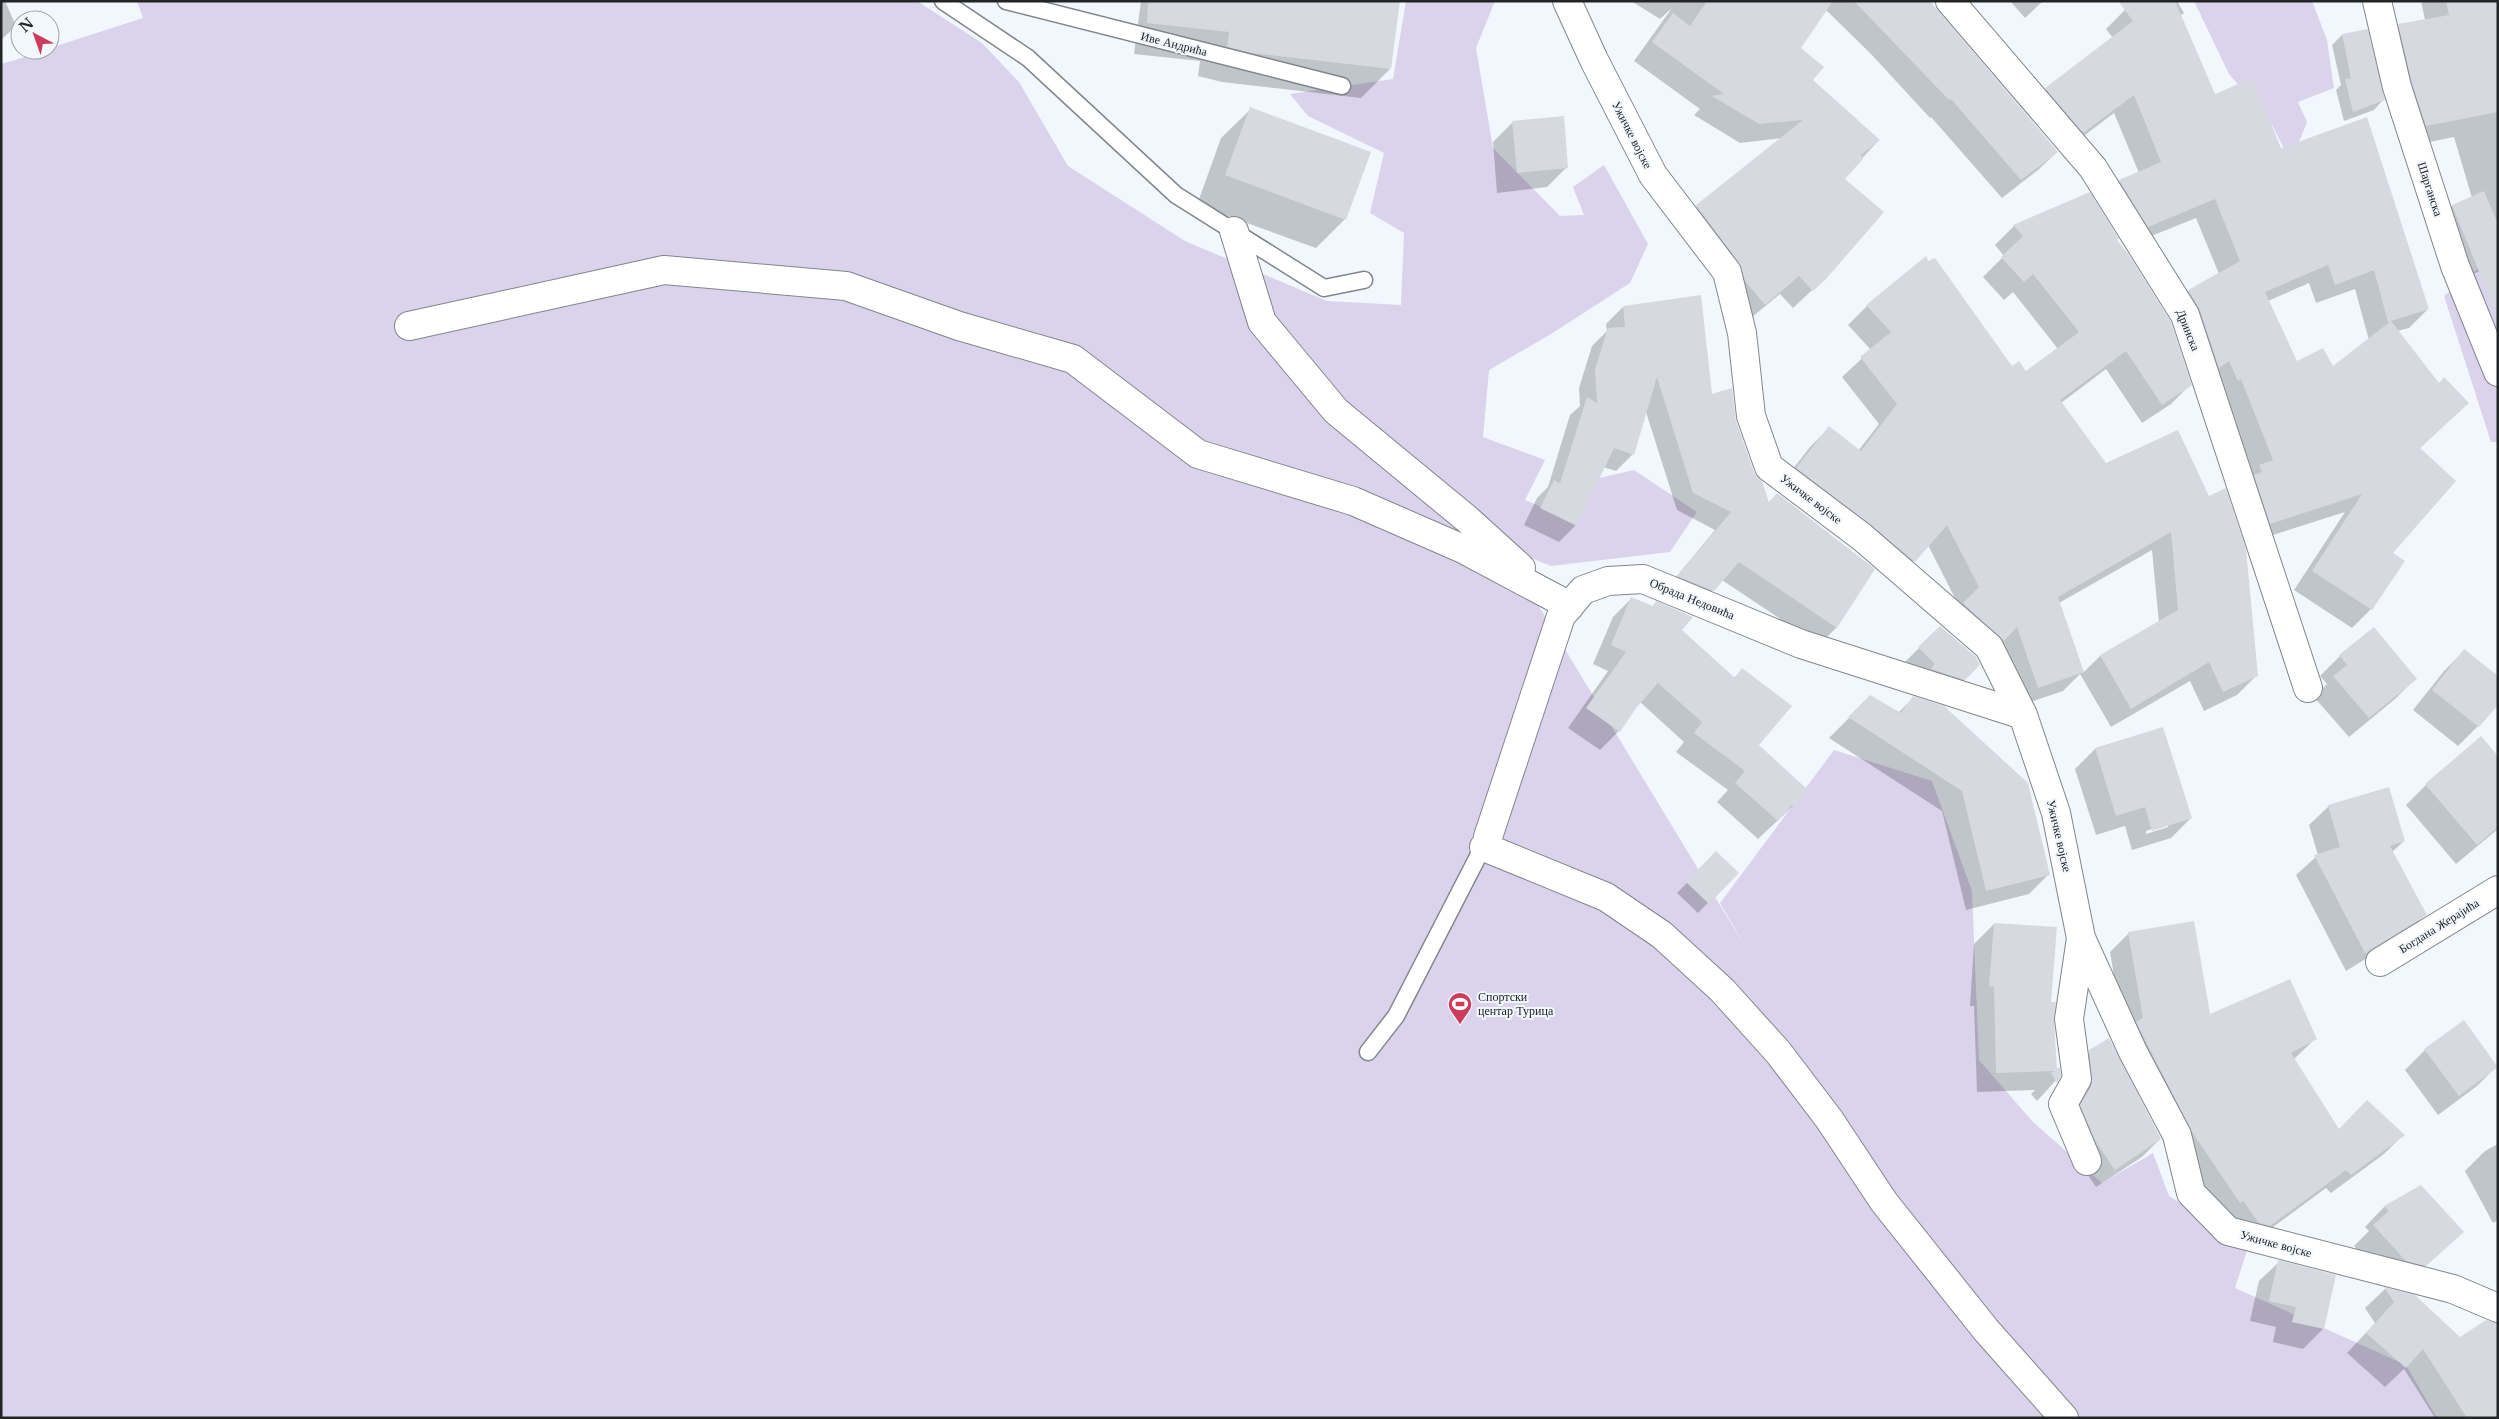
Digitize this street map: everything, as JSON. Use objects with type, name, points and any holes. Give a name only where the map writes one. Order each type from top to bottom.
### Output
[{"type":"street","name":"Ужичке војске","points":[[1567,1],[1594,60],[1653,176],[1727,272],[1742,332],[1750,416],[1769,467],[1862,538],[1989,647],[2023,715],[2056,814],[2081,938],[2133,1052],[2177,1135],[2191,1193],[2228,1231],[2452,1288],[2498,1308]]},
{"type":"street","name":"Дринска","points":[[1950,1],[2093,168],[2185,315],[2308,688]]},
{"type":"street","name":"Шарганска","points":[[2377,1],[2397,87],[2454,266],[2498,372]]},
{"type":"street","points":[[1234,231],[1262,322],[1336,411],[1467,519],[1549,593],[1570,606]]},
{"type":"street","points":[[409,326],[664,270],[846,286],[959,326],[1073,359],[1198,454],[1354,501],[1464,549],[1570,606]]},
{"type":"street","name":"Обрада Недовића","points":[[1486,842],[1561,616],[1583,590],[1608,581],[1643,579],[1800,644],[2023,715]]},
{"type":"street","points":[[1486,842],[1606,897],[1662,935],[1722,990],[1778,1052],[1829,1119],[1884,1202],[1986,1330],[2064,1418]]},
{"type":"street","name":"Богдана Жерајића","points":[[2380,962],[2498,890]]},
{"type":"street","name":"Ужичке војске","points":[[2081,938],[2069,1019],[2077,1079],[2063,1104],[2087,1161]]},
{"type":"lane","points":[[943,1],[1028,58],[1176,195],[1324,288],[1364,280]]},
{"type":"lane","name":"Иве Андрића","points":[[1006,1],[1342,86]]},
{"type":"lane","points":[[1368,1052],[1396,1016],[1486,842]]},
{"type":"shaded area","points":[[137,1],[917,1],[982,43],[1019,82],[1068,166],[1185,241],[1327,301],[1401,305],[1404,233],[1370,213],[1384,153],[1308,116],[1290,94],[1393,79],[1406,1],[1495,1],[1476,48],[1493,148],[1560,216],[1584,215],[1573,187],[1604,165],[1648,244],[1630,283],[1551,334],[1489,370],[1483,437],[1545,460],[1525,500],[1573,520],[1599,478],[1634,470],[1697,512],[1670,552],[1551,566],[1526,556],[1515,567],[1746,948],[1720,903],[1834,750],[1932,781],[1972,891],[1979,1060],[2033,1122],[2102,1183],[2153,1153],[2169,1196],[2249,1244],[2235,1288],[2406,1365],[2437,1418],[1,1418],[1,64],[15,60],[60,60],[60,45],[143,18]]},
{"type":"shaded area","points":[[2194,1],[2312,1],[2327,40],[2334,88],[2298,102],[2307,122],[2291,162],[2272,125],[2229,74]]},
{"type":"shaded area","points":[[2498,253],[2498,442],[2491,442],[2444,296]]},
{"type":"building","points":[[1148,1],[1400,1],[1391,69],[1252,53],[1227,47],[1229,32],[1147,23]]},
{"type":"building","points":[[1707,1],[1833,1],[1801,48],[1824,67],[1813,80],[1880,140],[1861,155],[1863,159],[1845,179],[1884,212],[1826,279],[1813,291],[1799,276],[1765,305],[1745,281],[1739,263],[1696,205],[1803,120],[1759,124],[1712,96],[1724,94],[1652,42],[1673,13],[1690,26]]},
{"type":"building","points":[[1854,1],[1930,1],[2058,152],[2021,180],[1951,99],[1949,100]]},
{"type":"building","points":[[2118,1],[2175,1],[2215,94],[2252,78],[2281,148],[2367,117],[2429,309],[2391,321],[2439,383],[2444,377],[2469,403],[2420,448],[2456,481],[2393,553],[2405,561],[2372,610],[2312,571],[2362,494],[2270,524],[2254,475],[2262,472],[2259,465],[2273,460],[2241,379],[2238,381],[2229,361],[2219,368],[2200,310],[2188,290],[2240,261],[2215,199],[2148,227],[2119,180],[2161,162],[2134,95],[2083,133],[2045,88],[2133,21]],"holes":[[[2328,265],[2335,285],[2374,270],[2388,322],[2391,321],[2333,366],[2323,348],[2297,361],[2265,292]]]},
{"type":"building","points":[[2446,1],[2498,1],[2498,112],[2426,126],[2412,83],[2398,24],[2449,15]]},
{"type":"building","points":[[2368,29],[2385,100],[2353,112],[2345,79],[2351,78],[2342,34]]},
{"type":"building","points":[[1250,107],[1371,152],[1346,220],[1225,175]]},
{"type":"building","points":[[1564,116],[1568,168],[1517,173],[1512,121]]},
{"type":"building","points":[[2484,191],[2498,224],[2497,316],[2452,205]]},
{"type":"building","points":[[2090,192],[2119,239],[2117,240],[2129,255],[2171,322],[2192,385],[2162,405],[2126,351],[2060,400],[2106,463],[2178,430],[2209,496],[2226,488],[2246,549],[2258,676],[2223,692],[2209,662],[2131,709],[2100,655],[2178,610],[2171,532],[2058,597],[2084,672],[2038,688],[2017,627],[2004,641],[1963,603],[1979,587],[1947,525],[1915,562],[1871,525],[1796,468],[1829,426],[1861,451],[1897,404],[1860,357],[1891,332],[1866,305],[1926,256],[1928,261],[1935,258],[2012,366],[2019,361],[2026,371],[2079,332],[2033,274],[2024,282],[2001,257],[2023,236],[2013,225]]},
{"type":"building","points":[[1701,295],[1712,394],[1732,388],[1736,421],[1754,472],[1762,481],[1769,503],[1777,493],[1875,569],[1837,628],[1739,562],[1714,591],[1677,576],[1731,512],[1693,493],[1657,377],[1634,455],[1614,448],[1577,526],[1540,508],[1554,480],[1560,483],[1587,397],[1597,403],[1595,369],[1608,328],[1625,327],[1623,306]]},
{"type":"building","points":[[1631,597],[1653,606],[1656,601],[1693,617],[1682,630],[1735,678],[1742,668],[1792,706],[1759,745],[1808,790],[1794,807],[1792,805],[1778,821],[1735,783],[1745,771],[1694,733],[1702,722],[1658,683],[1636,708],[1620,732],[1586,708],[1626,652],[1611,645]]},
{"type":"building","points":[[1940,626],[1976,657],[1980,665],[1965,680],[1931,669],[1935,664],[1918,647]]},
{"type":"building","points":[[2374,627],[2417,679],[2369,718],[2333,676],[2347,665],[2339,655]]},
{"type":"building","points":[[2464,649],[2498,676],[2498,705],[2479,727],[2432,690]]},
{"type":"building","points":[[1870,695],[1901,713],[1913,696],[1944,706],[2028,783],[2050,875],[1986,891],[1962,791],[1848,717]]},
{"type":"building","points":[[2163,727],[2192,818],[2152,831],[2145,807],[2116,816],[2095,748]]},
{"type":"building","points":[[2481,736],[2498,756],[2498,827],[2477,845],[2425,784]]},
{"type":"building","points":[[2389,787],[2405,841],[2390,846],[2427,915],[2365,953],[2314,855],[2340,847],[2328,805]]},
{"type":"building","points":[[1716,851],[1739,873],[1709,904],[1686,882]]},
{"type":"building","points":[[2194,921],[2210,1014],[2290,979],[2317,1039],[2291,1053],[2339,1129],[2367,1100],[2405,1135],[2351,1175],[2346,1170],[2270,1226],[2259,1223],[2243,1201],[2240,1203],[2192,1132],[2136,1022],[2143,1018],[2128,932]]},
{"type":"building","points":[[1994,923],[2057,927],[2051,1002],[2056,1002],[2054,1021],[2057,1069],[2060,1067],[2061,1076],[2057,1083],[2051,1073],[2055,1071],[1996,1073],[1994,987],[1989,986]]},
{"type":"building","points":[[2464,1020],[2498,1067],[2459,1096],[2424,1049]]},
{"type":"building","points":[[2109,1038],[2161,1139],[2115,1170],[2096,1142],[2080,1105],[2091,1087],[2089,1050]]},
{"type":"building","points":[[2421,1185],[2464,1232],[2426,1266],[2406,1261],[2373,1225],[2389,1211],[2384,1206]]},
{"type":"building","points":[[2278,1260],[2336,1275],[2324,1329],[2292,1322],[2296,1307],[2269,1301]]},
{"type":"building","points":[[2384,1287],[2415,1295],[2460,1337],[2486,1320],[2498,1323],[2498,1418],[2467,1418],[2423,1349],[2406,1368],[2366,1333],[2394,1302]]},
{"type":"place","name":"Спортски центар Турица","points":[[1460,1025]]}]
